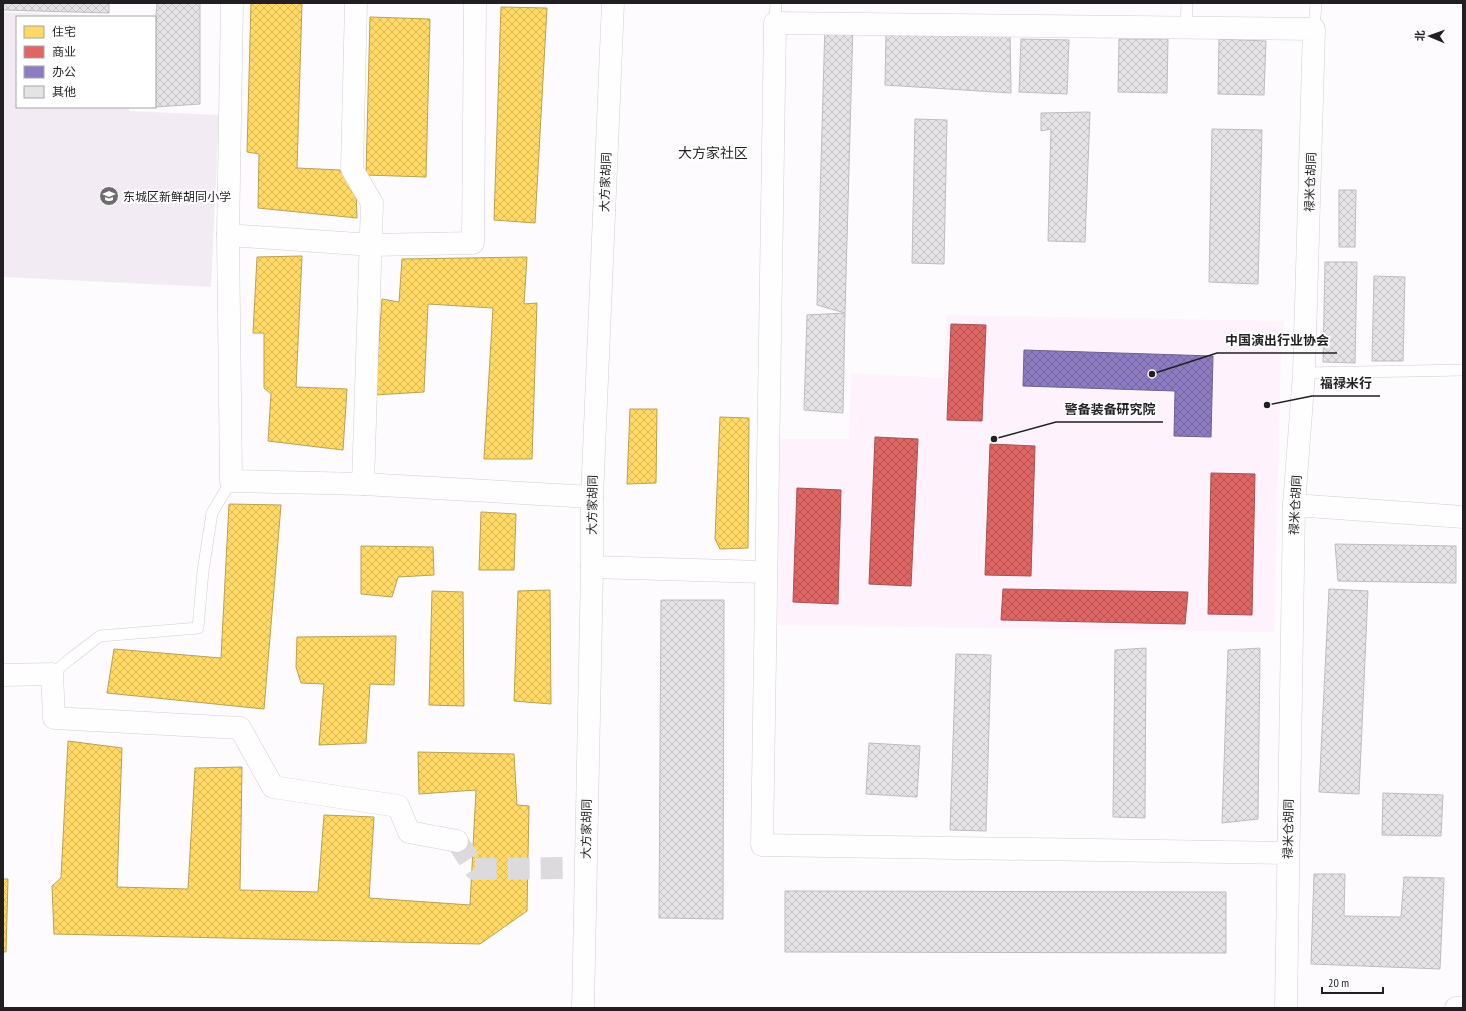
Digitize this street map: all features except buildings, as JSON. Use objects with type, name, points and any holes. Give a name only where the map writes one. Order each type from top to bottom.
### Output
[{"type":"street","points":[[232,3],[228,236],[231,481],[363,484],[592,497]]},
{"type":"street","points":[[356,3],[352,168],[372,203],[372,245],[363,484]]},
{"type":"street","points":[[228,236],[372,245],[473,244],[475,3]]},
{"type":"street","name":"大方家胡同","points":[[582,1008],[576,869],[592,567],[592,497],[613,3]]},
{"type":"street","points":[[1288,853],[762,845],[776,13],[1186,28],[1314,29]]},
{"type":"street","name":"禄米仓胡同","points":[[1286,1008],[1294,505],[1304,373],[1314,29]]},
{"type":"street","points":[[1294,505],[1463,517]]},
{"type":"street","points":[[592,567],[766,572]]},
{"type":"street","points":[[3,675],[52,674],[54,718],[240,728],[274,787],[398,806],[409,832],[457,841]]},
{"type":"street","points":[[1456,1008],[1463,1008]]},
{"type":"lane","points":[[1186,28],[1187,3]]},
{"type":"lane","name":"禄米仓胡同","points":[[1314,29],[1316,3]]},
{"type":"lane","points":[[1304,373],[1463,370]]},
{"type":"lane","points":[[52,674],[100,636],[198,628],[203,571],[212,513],[231,481]]},
{"type":"shaded area","name":"东城区新鲜胡同小学","points":[[3,12],[89,16],[16,16],[16,108],[129,108],[129,111],[219,115],[211,287],[3,277]]},
{"type":"shaded area","points":[[946,315],[1284,321],[1281,355],[1274,632],[778,625],[779,439],[849,439],[851,373],[944,378]]},
{"type":"tunnel","points":[[457,841],[475,869],[566,868]]},
{"type":"place","name":"东城区新鲜胡同小学","points":[[109,196]]},
{"type":"place","name":"中国演出行业协会","points":[[1152,374]]},
{"type":"place","name":"福禄米行","points":[[1267,405]]},
{"type":"place","name":"警备装备研究院","points":[[994,439]]},
{"type":"district","name":"大方家社区","points":[[713,153]]}]
